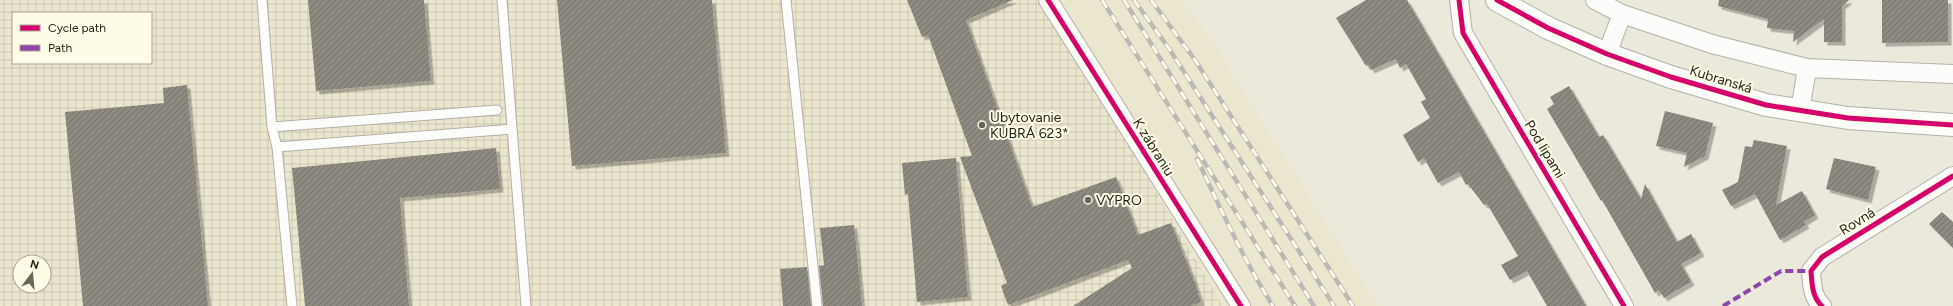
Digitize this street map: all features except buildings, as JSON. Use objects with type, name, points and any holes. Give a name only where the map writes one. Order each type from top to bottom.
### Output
[{"type":"street","name":"K zábraniu","points":[[1048,0],[1241,306]]},
{"type":"street","name":"Pod lipami","points":[[1459,0],[1463,33],[1624,306]]},
{"type":"street","name":"Kubranská","points":[[1497,0],[1548,28],[1606,54],[1766,105],[1848,118],[1953,125]]},
{"type":"street","points":[[1595,0],[1622,14],[1712,44],[1807,68],[1953,74]]},
{"type":"street","points":[[1606,54],[1622,14]]},
{"type":"street","points":[[1800,111],[1807,68]]},
{"type":"street","name":"Rovná","points":[[1822,306],[1816,301],[1812,287],[1811,271],[1822,257],[1953,176]]},
{"type":"lane","points":[[262,0],[272,127],[277,147],[292,306]]},
{"type":"lane","points":[[502,0],[526,306]]},
{"type":"lane","points":[[786,0],[817,306]]},
{"type":"lane","points":[[272,127],[497,110]]},
{"type":"lane","points":[[277,147],[512,129]]},
{"type":"shaded area","points":[[0,0],[1037,0],[1135,156],[1223,306],[0,306]]},
{"type":"shaded area","points":[[1037,0],[1182,0],[1213,42],[1378,306],[1223,306],[1135,156]]},
{"type":"railway","points":[[1102,0],[1295,306]]},
{"type":"railway","points":[[1124,0],[1314,306]]},
{"type":"railway","points":[[1134,0],[1170,50],[1334,306]]},
{"type":"railway","points":[[1151,0],[1195,60],[1353,306]]},
{"type":"railway","points":[[1197,159],[1242,252],[1273,306]]},
{"type":"marked path","points":[[1723,306],[1781,271],[1811,271]]},
{"type":"cycle path","points":[[1048,0],[1241,306]]},
{"type":"cycle path","points":[[1459,0],[1463,33],[1624,306]]},
{"type":"cycle path","points":[[1497,0],[1548,28],[1607,54],[1671,77],[1766,105],[1848,118],[1953,125]]},
{"type":"cycle path","points":[[1822,306],[1814,294],[1811,271],[1822,257],[1953,176]]},
{"type":"place","name":"Ubytovanie KUBRÁ 623*","points":[[982,125]]},
{"type":"place","name":"VYPRO","points":[[1088,200]]}]
